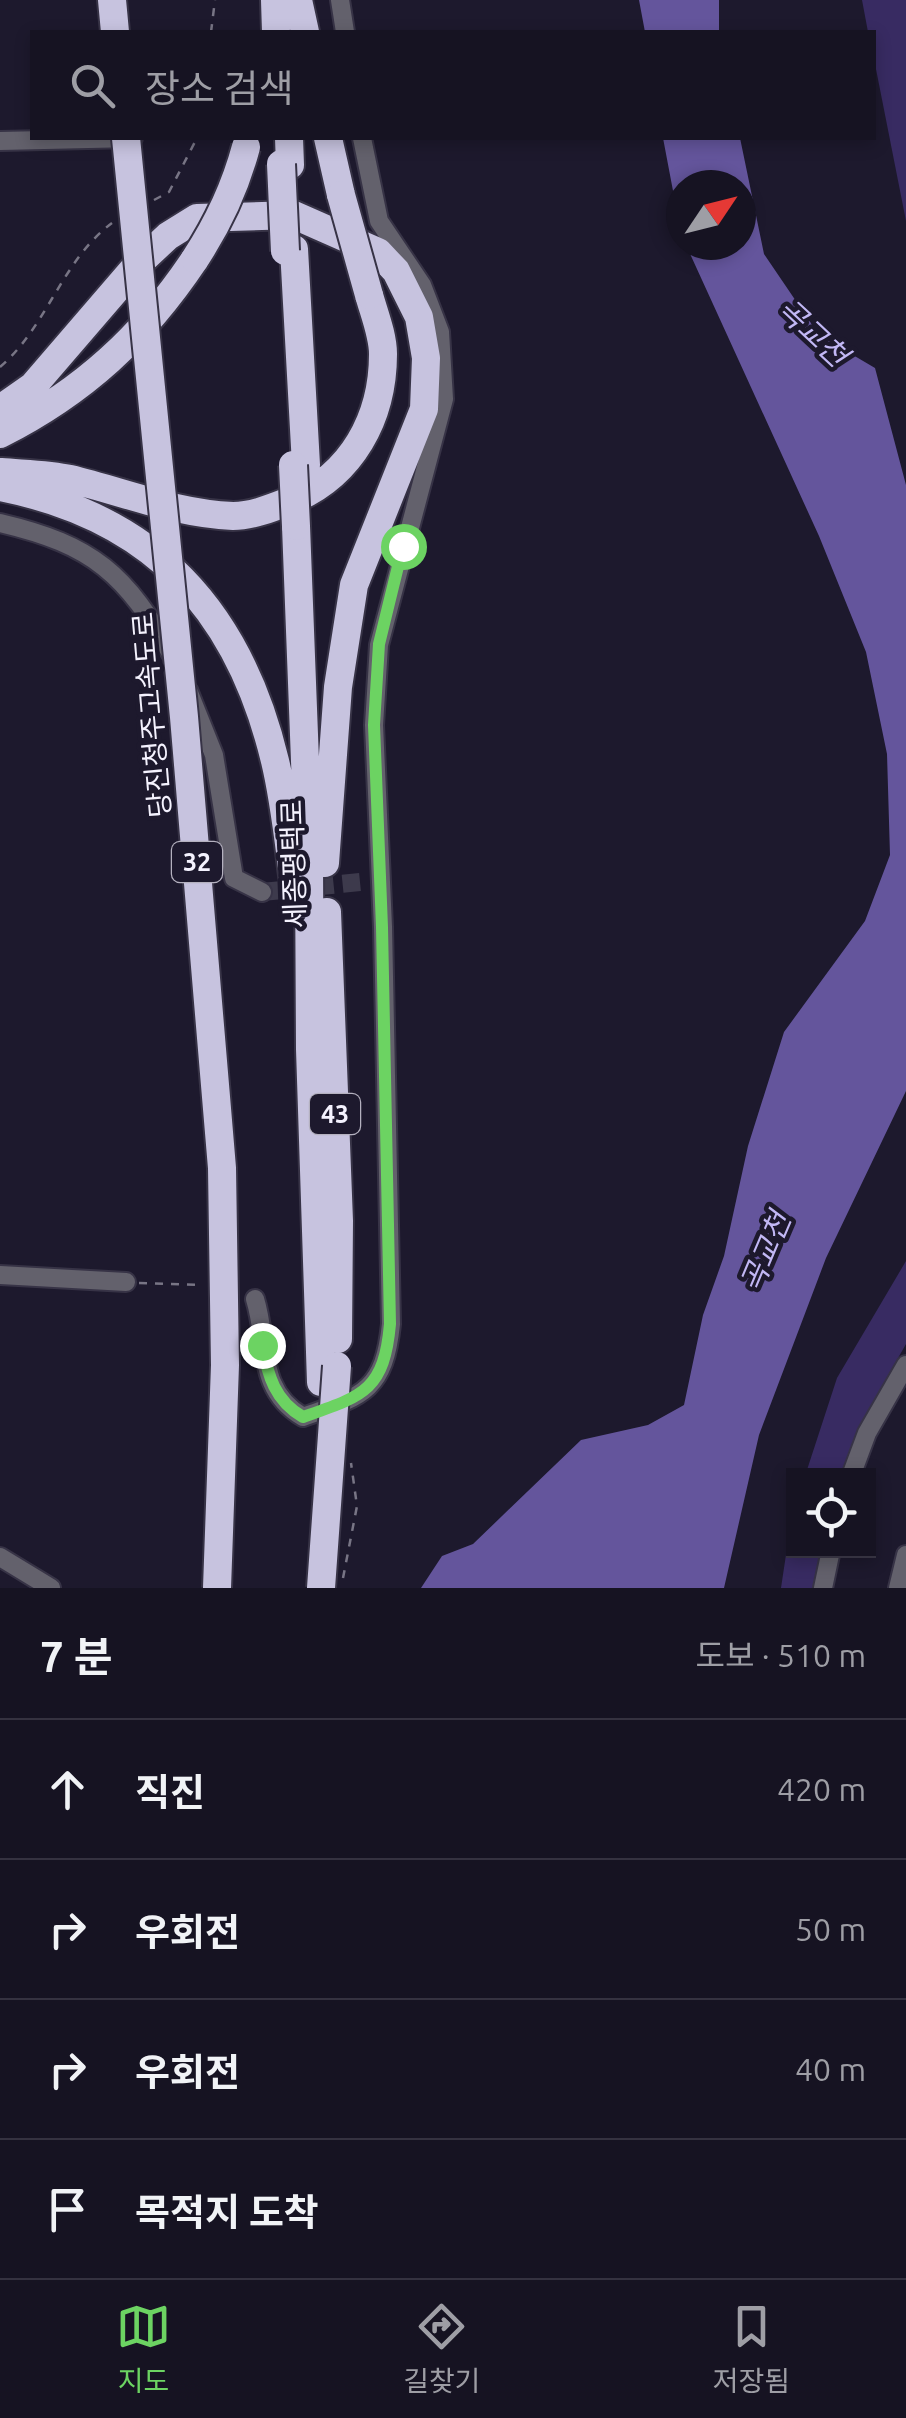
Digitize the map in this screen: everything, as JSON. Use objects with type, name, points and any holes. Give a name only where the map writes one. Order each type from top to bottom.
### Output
[{"type":"highway","points":[[96,0],[100,30]]},
{"type":"highway","points":[[112,0],[115,30]]},
{"type":"highway","points":[[266,30],[267,0]]},
{"type":"highway","points":[[275,0],[276,30]]},
{"type":"highway","points":[[286,0],[286,30]]},
{"type":"highway","points":[[298,0],[305,30]]},
{"type":"highway","name":"당진청주고속도로","points":[[110,140],[172,774],[204,1170],[208,1362],[198,1588]]},
{"type":"highway","name":"당진청주고속도로","points":[[126,140],[184,717],[222,1168],[226,1350],[217,1588]]},
{"type":"highway","points":[[0,472],[65,478],[196,513],[238,516],[302,496],[334,476],[358,447],[376,408],[383,352],[328,140]]},
{"type":"highway","points":[[0,434],[83,385],[142,330],[211,234],[237,181],[247,142]]},
{"type":"highway","name":"세종평택로","points":[[285,151],[303,525],[326,863],[338,1221],[329,1374],[304,1588]]},
{"type":"highway","points":[[0,409],[33,386],[138,264],[168,236],[197,218],[294,215],[378,252],[396,270],[418,316],[426,358],[424,409],[354,584],[338,688],[326,863]]},
{"type":"highway","points":[[0,487],[82,511],[146,544],[190,585],[226,635],[253,689],[276,762],[310,985]]},
{"type":"highway","name":"세종평택로","points":[[303,525],[310,985],[329,1374],[329,1516],[321,1588]]},
{"type":"street","points":[[340,0],[345,30]]},
{"type":"street","points":[[0,141],[46,140]]},
{"type":"street","points":[[255,1299],[268,1375],[284,1406],[303,1417],[344,1403],[376,1380],[387,1360],[390,1324],[374,725],[379,644],[444,399],[440,332],[422,284],[379,222],[362,140]]},
{"type":"street","points":[[0,523],[46,534],[104,564],[145,607],[180,668],[214,754],[234,878],[262,892]]},
{"type":"street","points":[[360,882],[381,880]]},
{"type":"street","points":[[0,1275],[126,1282]]},
{"type":"street","points":[[854,1468],[867,1433],[906,1365]]},
{"type":"street","points":[[898,1588],[906,1555]]},
{"type":"street","points":[[0,1556],[51,1588]]},
{"type":"street","points":[[823,1588],[829,1558]]},
{"type":"path","points":[[211,30],[215,0]]},
{"type":"path","points":[[154,200],[169,192],[196,140]]},
{"type":"path","points":[[0,367],[50,306],[82,250],[123,217]]},
{"type":"path","points":[[126,1282],[206,1284]]},
{"type":"path","points":[[338,1588],[344,1576],[357,1506],[350,1454]]},
{"type":"shaded area","points":[[862,0],[906,0],[906,221],[876,69],[876,30],[868,30]]},
{"type":"shaded area","points":[[906,1261],[906,1344],[881,1388],[846,1468],[808,1468],[837,1378]]},
{"type":"shaded area","points":[[786,1555],[786,1558],[821,1558],[814,1588],[781,1588]]},
{"type":"water","points":[[639,0],[719,0],[719,30],[645,30]]},
{"type":"water","points":[[663,140],[740,140],[747,170],[669,170]]},
{"type":"water","name":"곡교천","points":[[756,215],[764,254],[819,335],[875,368],[906,485],[906,1091],[826,1258],[759,1435],[724,1588],[421,1588],[442,1556],[473,1544],[581,1440],[648,1425],[684,1405],[703,1315],[724,1256],[748,1146],[784,1032],[865,921],[890,855],[887,754],[866,652],[819,536],[693,260],[756,260]]},
{"type":"tunnel","points":[[262,892],[360,882]]},
{"type":"route","points":[[262,1345],[268,1375],[284,1406],[303,1417],[344,1403],[376,1380],[387,1360],[390,1324],[382,927],[374,725],[379,644],[403,546]]}]
